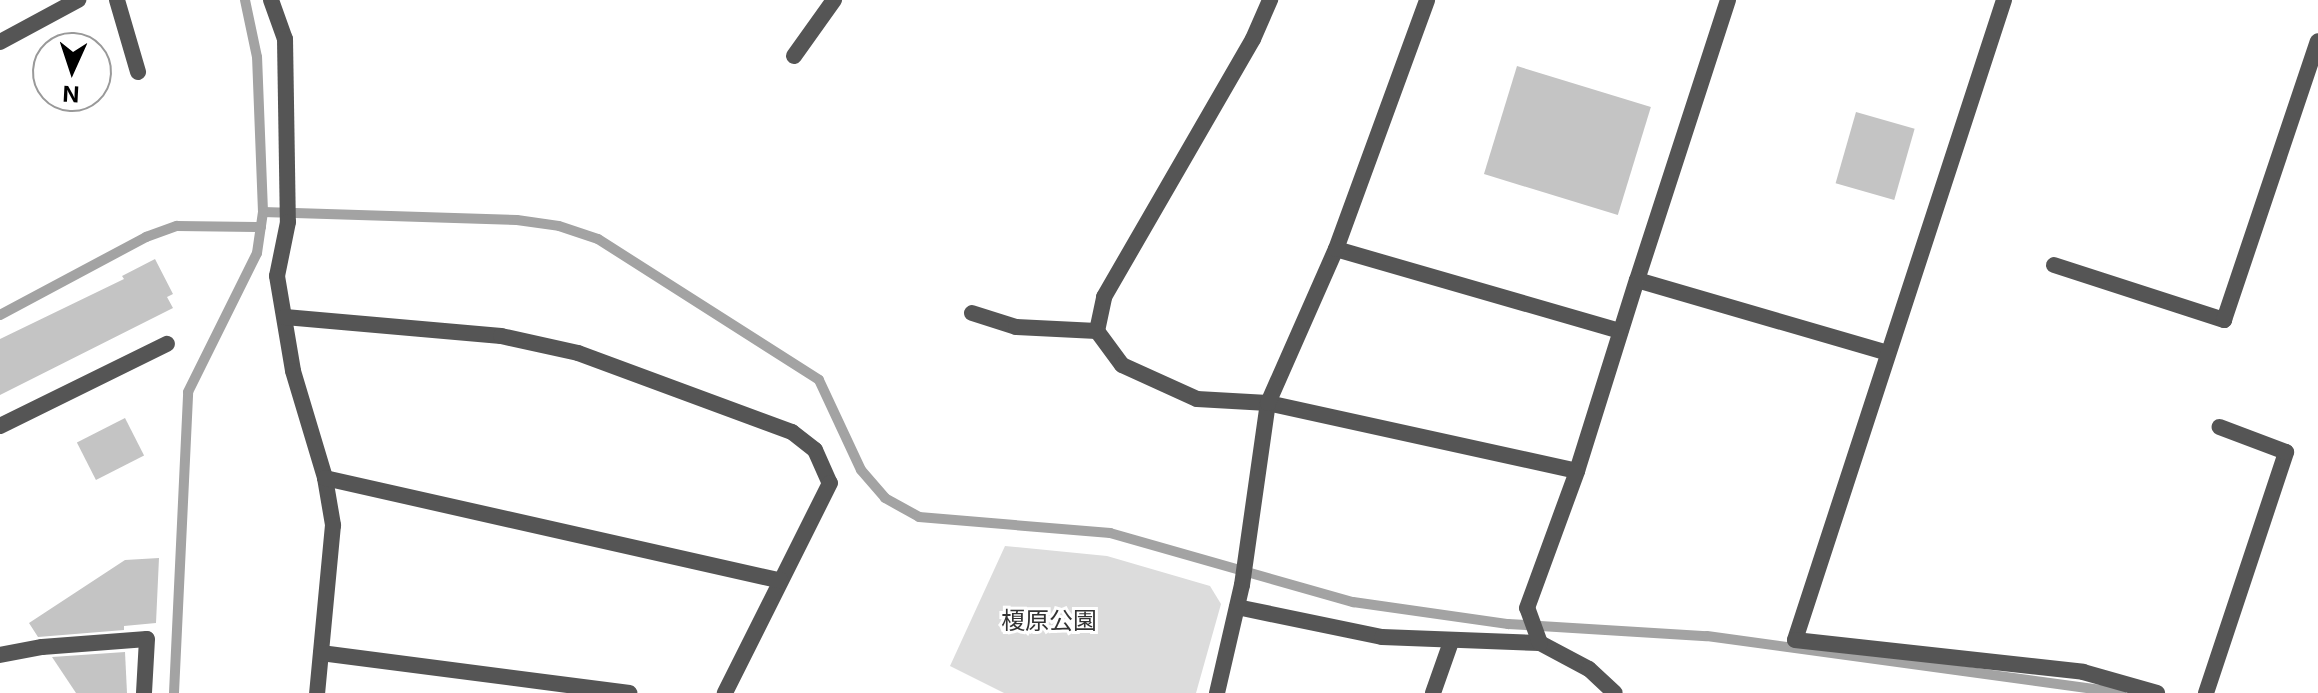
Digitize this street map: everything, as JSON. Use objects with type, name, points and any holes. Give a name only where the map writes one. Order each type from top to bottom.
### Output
[{"type":"street","points":[[0,42],[78,0]]},
{"type":"street","points":[[117,0],[138,72]]},
{"type":"street","points":[[271,0],[285,39],[288,222],[277,276],[293,371],[325,478],[333,525],[317,693]]},
{"type":"street","points":[[794,56],[834,0]]},
{"type":"street","points":[[1270,0],[1253,39],[1104,297],[1097,331],[1122,365],[1197,399],[1268,403],[1577,471]]},
{"type":"street","points":[[1217,693],[1244,571],[1268,403],[1336,249],[1427,0]]},
{"type":"street","points":[[1615,693],[1589,669],[1537,633],[1527,608],[1577,471],[1728,0]]},
{"type":"street","points":[[2004,0],[1795,640],[2083,672],[2157,693]]},
{"type":"street","points":[[2054,265],[2224,320],[2318,41]]},
{"type":"street","points":[[1336,249],[1620,331]]},
{"type":"street","points":[[1637,280],[1888,353]]},
{"type":"street","points":[[972,313],[1016,327],[1097,331]]},
{"type":"street","points":[[285,317],[501,336],[578,353],[792,432],[815,450],[830,483],[725,693]]},
{"type":"street","points":[[0,426],[167,344]]},
{"type":"street","points":[[2206,693],[2286,452],[2220,427]]},
{"type":"street","points":[[325,478],[781,581]]},
{"type":"street","points":[[1237,607],[1382,637],[1451,642],[1537,633]]},
{"type":"street","points":[[0,655],[42,647],[147,639],[144,693]]},
{"type":"street","points":[[1433,693],[1451,642]]},
{"type":"street","points":[[321,653],[534,687],[629,693]]},
{"type":"green space","name":"榎原公園","points":[[1005,546],[1107,556],[1210,586],[1221,604],[1196,693],[1004,693],[950,666]]},
{"type":"building","points":[[1517,66],[1651,107],[1618,215],[1484,174]]},
{"type":"building","points":[[1856,112],[1915,129],[1894,200],[1836,183]]},
{"type":"building","points":[[155,259],[173,294],[167,297],[173,308],[0,395],[0,339],[124,279],[122,276]]},
{"type":"building","points":[[125,418],[144,455],[96,480],[77,443]]},
{"type":"building","points":[[159,558],[156,623],[124,626],[124,630],[38,637],[29,623],[125,560]]},
{"type":"building","points":[[125,652],[127,693],[76,693],[52,657]]},
{"type":"waterway","points":[[174,693],[188,392],[257,253],[263,212],[257,57],[245,0]]},
{"type":"waterway","points":[[263,212],[517,220],[559,226],[598,239],[819,380],[861,470],[885,498],[919,517],[1110,533],[1353,602],[1508,624],[1707,636],[2121,693]]},
{"type":"waterway","points":[[0,315],[146,237],[177,226],[261,227]]}]
